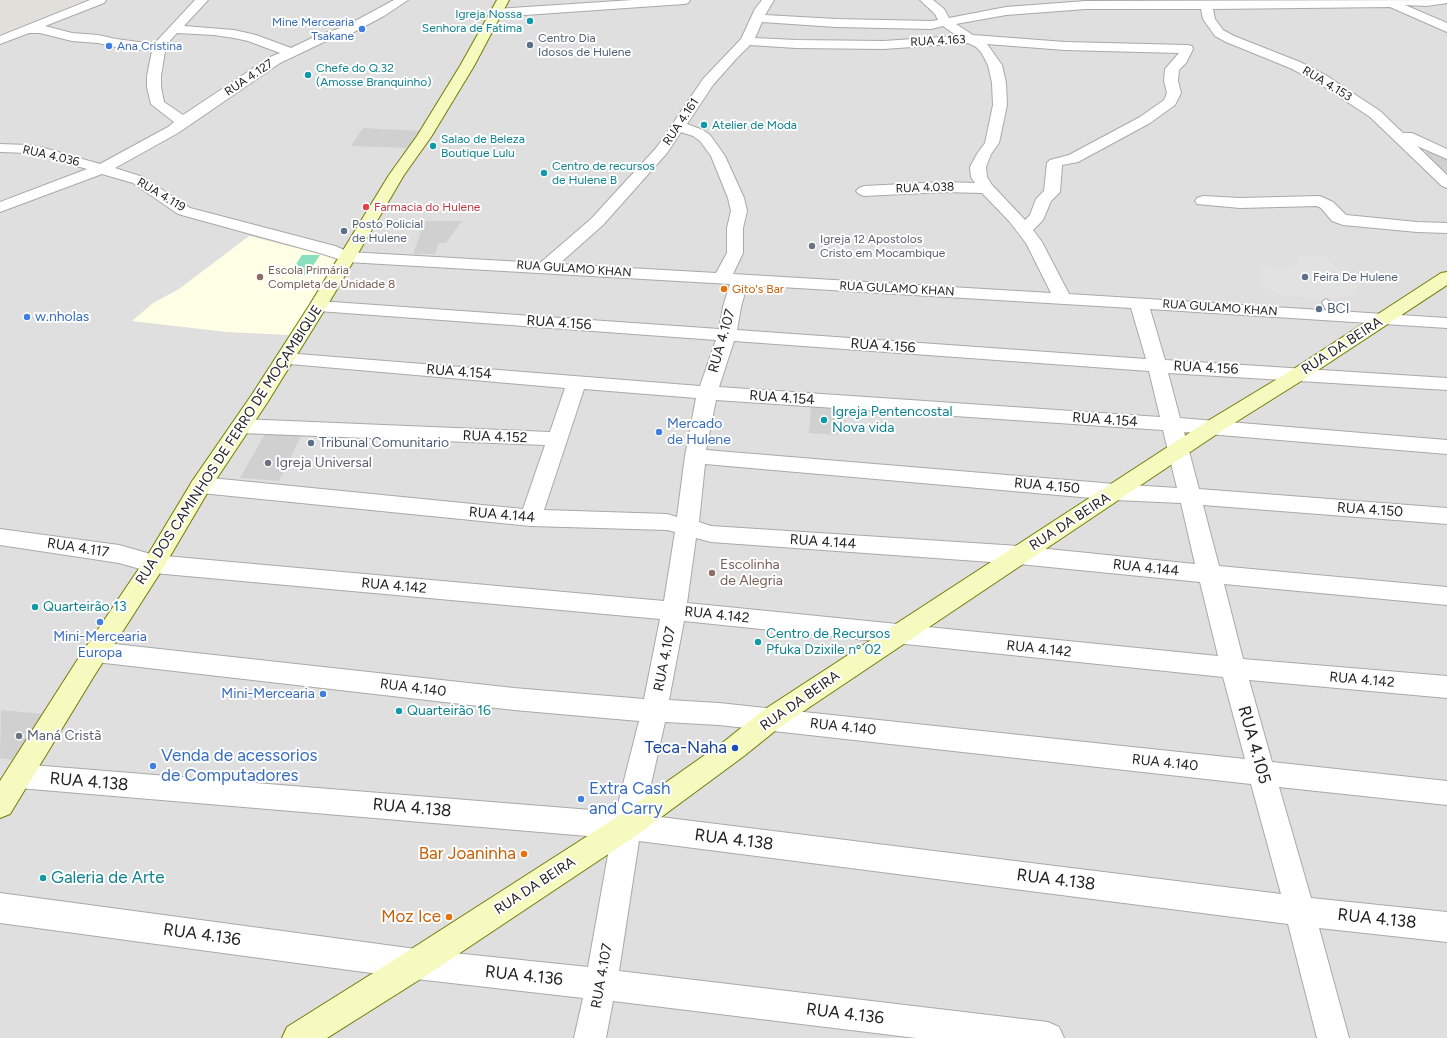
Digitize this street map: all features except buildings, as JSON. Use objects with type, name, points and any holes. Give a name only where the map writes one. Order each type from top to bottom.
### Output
[{"type":"street","points":[[0,40],[100,0]]},
{"type":"street","points":[[184,122],[156,101],[154,76],[158,48],[164,39],[202,0]]},
{"type":"street","name":"RUA 4.127","points":[[102,169],[144,148],[174,130],[259,70],[290,52],[348,30],[402,0]]},
{"type":"street","points":[[499,6],[684,0]]},
{"type":"street","name":"RUA 4.161","points":[[546,267],[597,222],[662,150],[708,82],[731,56],[747,41],[761,9],[768,0]]},
{"type":"street","points":[[926,0],[940,12],[946,23],[970,39],[1014,41],[1065,46],[1187,49],[1181,60],[1172,69],[1171,81],[1174,93],[1170,102],[1145,120],[1073,159],[1055,163],[1052,192],[1044,199],[1037,217],[1024,230]]},
{"type":"street","points":[[1002,0],[1008,11]]},
{"type":"street","points":[[758,18],[856,24],[916,25],[946,23],[970,17],[1054,4],[1086,5],[1207,2],[1326,5],[1400,1],[1426,2],[1444,0]]},
{"type":"street","name":"RUA 4.153","points":[[1207,2],[1209,19],[1219,33],[1230,39],[1295,65],[1322,79],[1375,114],[1447,183]]},
{"type":"street","points":[[1389,2],[1447,28]]},
{"type":"street","name":"RUA DOS CAMINHOS DE FERRO DE MOÇAMBIQUE","points":[[0,805],[96,652],[154,564],[201,485],[285,359],[397,175],[424,137],[499,6]]},
{"type":"street","points":[[30,29],[40,29],[72,37],[98,39],[116,43],[158,48]]},
{"type":"street","points":[[174,29],[214,31],[234,34],[252,38],[290,52]]},
{"type":"street","name":"RUA 4.163","points":[[747,41],[796,44],[884,45],[970,39],[980,44],[986,50],[995,65],[999,83],[1000,105],[992,143],[984,154],[978,167],[979,177],[986,188],[1015,218],[1034,242],[1062,298]]},
{"type":"street","name":"RUA 4.107","points":[[590,1038],[601,984],[627,826],[655,710],[674,611],[687,527],[695,456],[707,393],[727,335],[732,307],[731,280],[735,253],[735,228],[739,211],[736,198],[718,156],[705,138],[698,133],[679,126]]},
{"type":"street","points":[[1389,128],[1447,155]]},
{"type":"street","name":"RUA 4.036","points":[[0,148],[28,149],[44,152],[102,169]]},
{"type":"street","points":[[0,207],[102,169]]},
{"type":"street","name":"RUA 4.119","points":[[102,169],[138,180],[184,211],[329,250],[347,257]]},
{"type":"street","name":"RUA 4.038","points":[[864,191],[944,186],[986,188]]},
{"type":"street","points":[[1203,200],[1240,204],[1320,201],[1338,218],[1343,220],[1417,227],[1447,228]]},
{"type":"street","name":"RUA GULAMO KHAN","points":[[347,257],[546,267],[731,280],[1139,303],[1330,308],[1384,319],[1447,323]]},
{"type":"street","name":"RUA DA BEIRA","points":[[298,1038],[416,964],[627,826],[735,748],[771,719],[1179,451],[1213,427],[1384,319],[1447,277]]},
{"type":"street","name":"RUA 4.105","points":[[1139,303],[1191,496],[1233,668],[1263,774],[1333,1038]]},
{"type":"street","name":"RUA 4.156","points":[[318,306],[1157,366],[1447,384]]},
{"type":"street","name":"RUA 4.154","points":[[285,359],[707,393],[1213,427],[1447,447]]},
{"type":"street","points":[[531,518],[577,382]]},
{"type":"street","name":"RUA 4.152","points":[[241,426],[557,439]]},
{"type":"street","name":"RUA 4.150","points":[[695,456],[1115,492],[1191,496],[1447,516]]},
{"type":"street","name":"RUA 4.144","points":[[201,485],[531,518],[667,522],[710,534],[1019,555],[1447,596]]},
{"type":"street","name":"RUA 4.117","points":[[0,537],[118,554],[154,564]]},
{"type":"street","name":"RUA 4.142","points":[[154,564],[674,611],[1233,668],[1447,687]]},
{"type":"street","name":"RUA 4.140","points":[[96,652],[514,700],[771,719],[1447,793]]},
{"type":"street","name":"RUA 4.138","points":[[19,776],[627,826],[1300,911],[1447,927]]},
{"type":"street","name":"RUA 4.136","points":[[0,908],[416,964],[601,984],[1048,1038]]},
{"type":"shaded area","points":[[0,0],[85,0],[0,34]]},
{"type":"shaded area","points":[[85,0],[1447,0],[1447,1038],[0,1038],[0,34]]},
{"type":"shaded area","points":[[363,128],[423,131],[411,148],[351,146]]},
{"type":"shaded area","points":[[1431,151],[1447,158],[1447,172],[1417,155]]},
{"type":"shaded area","points":[[425,221],[462,221],[446,243],[439,243],[435,254],[413,254]]},
{"type":"shaded area","name":"Escola Primária Completa de Unidade 8","points":[[249,236],[337,258],[290,335],[227,332],[132,321],[153,303],[179,289]]},
{"type":"shaded area","name":"Feira De Hulene","points":[[1298,256],[1324,256],[1342,272],[1359,282],[1355,295],[1324,300],[1280,294],[1261,286],[1260,267],[1287,269],[1286,267],[1296,267]]},
{"type":"shaded area","name":"Igreja Pentencostal Nova vida","points":[[811,405],[839,406],[845,421],[838,435],[809,433]]},
{"type":"shaded area","name":"Igreja Universal","points":[[266,432],[303,432],[279,481],[240,478]]},
{"type":"shaded area","name":"Maná Cristã","points":[[1,710],[52,715],[20,761],[0,758]]},
{"type":"green space","points":[[302,255],[320,255],[307,275],[289,275]]},
{"type":"place","name":"Igreja Nossa Senhora de Fatima","points":[[530,21]]},
{"type":"place","name":"Mine Mercearia Tsakane","points":[[362,29]]},
{"type":"place","name":"Centro Dia Idosos de Hulene","points":[[530,45]]},
{"type":"place","name":"Ana Cristina","points":[[109,46]]},
{"type":"place","name":"Chefe do Q.32 (Amosse Branquinho)","points":[[308,75]]},
{"type":"place","name":"Atelier de Moda","points":[[704,125]]},
{"type":"place","name":"Salao de Beleza Boutique Lulu","points":[[433,146]]},
{"type":"place","name":"Centro de recursos de Hulene B","points":[[544,173]]},
{"type":"place","name":"Farmacia do Hulene","points":[[366,207]]},
{"type":"place","name":"Posto Policial de Hulene","points":[[344,231]]},
{"type":"place","name":"Igreja 12 Apostolos Cristo em Mocambique","points":[[812,246]]},
{"type":"place","name":"Escola Primária Completa de Unidade 8","points":[[260,277]]},
{"type":"place","name":"Feira De Hulene","points":[[1305,277]]},
{"type":"place","name":"Gito's Bar","points":[[724,289]]},
{"type":"place","name":"BCI","points":[[1319,309]]},
{"type":"place","name":"w.nholas","points":[[27,317]]},
{"type":"place","name":"Igreja Pentencostal Nova vida","points":[[824,420]]},
{"type":"place","name":"Mercado de Hulene","points":[[659,432]]},
{"type":"place","name":"Tribunal Comunitario","points":[[311,443]]},
{"type":"place","name":"Igreja Universal","points":[[268,463]]},
{"type":"place","name":"Escolinha de Alegria","points":[[712,573]]},
{"type":"place","name":"Quarteirão 13","points":[[35,607]]},
{"type":"place","name":"Mini-Mercearia Europa","points":[[100,622]]},
{"type":"place","name":"Centro de Recursos Pfuka Dzixile nº 02","points":[[758,642]]},
{"type":"place","name":"Mini-Mercearia","points":[[323,694]]},
{"type":"place","name":"Quarteirão 16","points":[[399,711]]},
{"type":"place","name":"Maná Cristã","points":[[19,736]]},
{"type":"place","name":"Teca-Naha","points":[[735,748]]},
{"type":"place","name":"Venda de acessorios de Computadores","points":[[153,766]]},
{"type":"place","name":"Extra Cash and Carry","points":[[581,799]]},
{"type":"place","name":"Bar Joaninha","points":[[524,854]]},
{"type":"place","name":"Galeria de Arte","points":[[43,878]]},
{"type":"place","name":"Moz Ice","points":[[449,917]]}]
